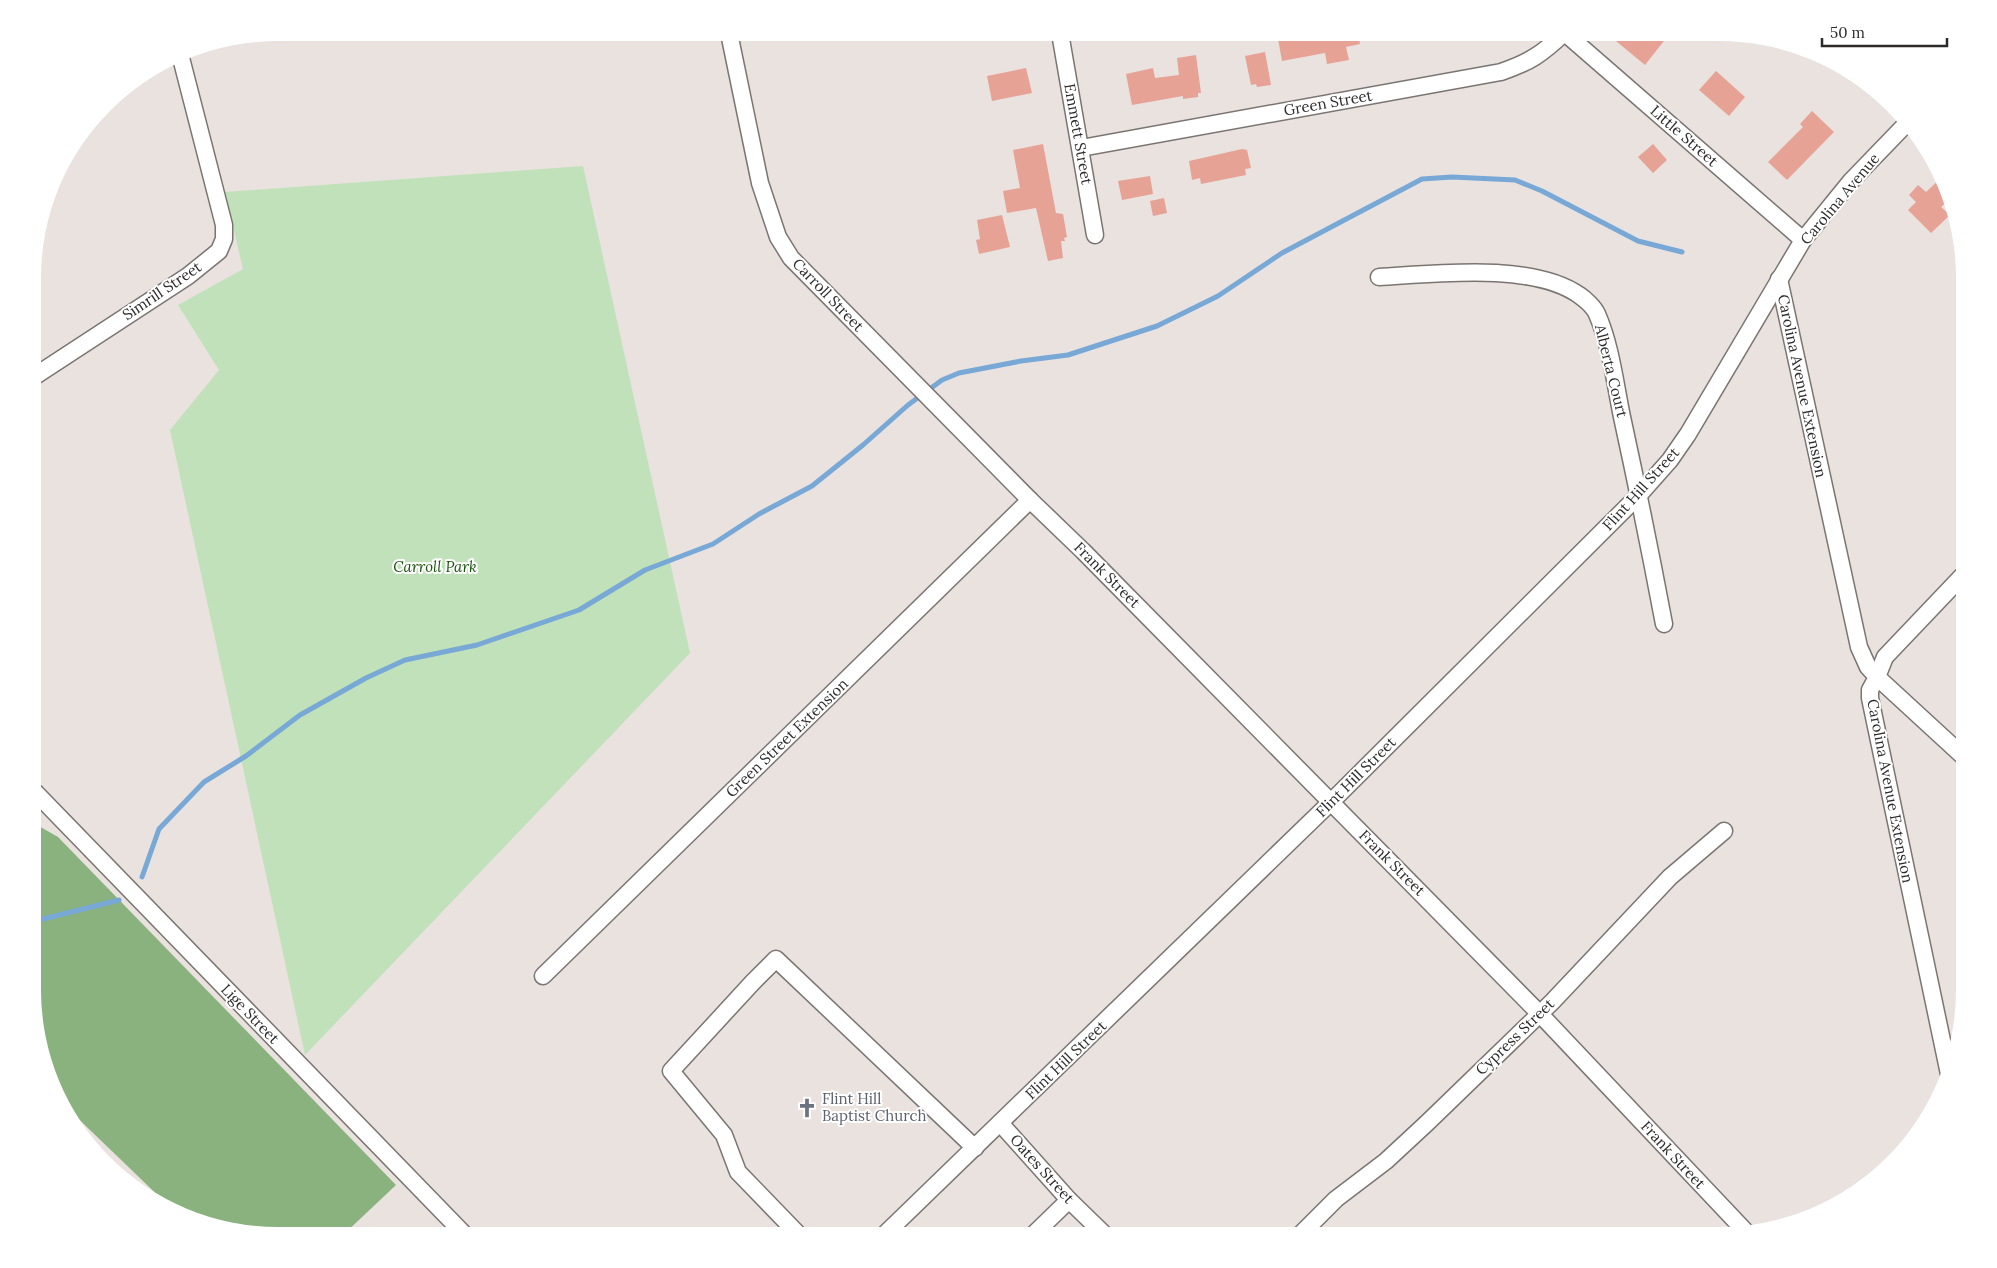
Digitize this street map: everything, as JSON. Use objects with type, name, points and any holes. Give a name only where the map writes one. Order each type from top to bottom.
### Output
[{"type":"street","name":"Carroll Street","points":[[731,41],[760,183],[778,237],[791,258],[1030,500]]},
{"type":"street","name":"Emmett Street","points":[[1062,41],[1095,235]]},
{"type":"street","name":"Green Street","points":[[1081,148],[1501,72],[1532,60],[1555,41]]},
{"type":"street","name":"Little Street","points":[[1574,41],[1803,240]]},
{"type":"street","name":"Simrill Street","points":[[41,372],[188,276],[218,251],[224,239],[224,225],[182,62]]},
{"type":"street","name":"Carolina Avenue","points":[[1779,279],[1803,240],[1851,181],[1902,128]]},
{"type":"street","name":"Alberta Court","points":[[1378,277],[1443,273],[1500,274],[1546,281],[1579,295],[1596,311],[1608,352],[1639,495],[1664,624]]},
{"type":"street","name":"Flint Hill Street","points":[[892,1227],[1331,802],[1639,495],[1670,460],[1688,434],[1779,279]]},
{"type":"street","name":"Carolina Avenue Extension","points":[[1779,279],[1859,647],[1868,667],[1877,677],[1870,690],[1870,698],[1946,1058]]},
{"type":"street","name":"Frank Street","points":[[1030,500],[1083,551],[1539,1014],[1740,1226]]},
{"type":"street","name":"Green Street Extension","points":[[543,976],[1030,500]]},
{"type":"street","points":[[1956,582],[1885,657],[1877,677],[1956,750]]},
{"type":"street","name":"Lige Street","points":[[41,798],[457,1227]]},
{"type":"street","name":"Cypress Street","points":[[1308,1227],[1336,1199],[1400,1148],[1539,1014],[1670,876],[1724,831]]},
{"type":"street","points":[[791,1227],[738,1172],[724,1135],[671,1071],[752,982],[776,959],[975,1148]]},
{"type":"street","name":"Oates Street","points":[[1000,1124],[1096,1227]]},
{"type":"street","points":[[1041,1227],[1069,1200]]},
{"type":"green space","name":"Carroll Park","points":[[583,166],[690,653],[305,1055],[170,430],[219,370],[178,305],[243,269],[225,192]]},
{"type":"green space","points":[[41,827],[58,837],[396,1185],[351,1227],[247,1225],[217,1219],[188,1209],[153,1191],[82,1122],[59,1080],[49,1051],[43,1021],[41,990]]},
{"type":"building","points":[[1278,41],[1360,41],[1360,44],[1346,47],[1349,60],[1327,64],[1325,53],[1282,61]]},
{"type":"building","points":[[1616,41],[1664,41],[1645,65]]},
{"type":"building","points":[[1265,52],[1271,85],[1257,87],[1256,84],[1251,85],[1245,56]]},
{"type":"building","points":[[1196,55],[1201,93],[1198,93],[1198,97],[1183,99],[1183,96],[1132,105],[1126,74],[1153,68],[1155,78],[1179,75],[1177,58]]},
{"type":"building","points":[[1026,68],[1032,93],[992,101],[987,76]]},
{"type":"building","points":[[1716,71],[1745,97],[1729,116],[1699,90]]},
{"type":"building","points":[[1812,111],[1834,132],[1787,180],[1768,162],[1803,127],[1800,124]]},
{"type":"building","points":[[1043,144],[1056,213],[1063,214],[1067,237],[1064,238],[1065,241],[1061,241],[1063,258],[1048,261],[1036,208],[1007,213],[1003,191],[1020,188],[1013,150]]},
{"type":"building","points":[[1653,144],[1667,160],[1653,173],[1638,157]]},
{"type":"building","points":[[1242,149],[1247,150],[1251,168],[1245,169],[1246,175],[1201,184],[1200,178],[1192,180],[1189,161]]},
{"type":"building","points":[[1150,176],[1153,194],[1122,200],[1118,181]]},
{"type":"building","points":[[1936,183],[1944,204],[1941,207],[1946,212],[1948,217],[1931,233],[1908,210],[1916,202],[1909,195],[1918,185],[1926,192]]},
{"type":"building","points":[[1164,198],[1167,213],[1153,216],[1150,201]]},
{"type":"building","points":[[1002,215],[1010,247],[979,254],[976,240],[980,239],[977,220]]},
{"type":"waterway","points":[[142,877],[159,829],[204,782],[246,756],[300,715],[366,678],[405,660],[477,645],[579,610],[645,570],[713,544],[759,514],[812,486],[863,445],[908,405],[942,380],[959,373],[1021,361],[1068,355],[1157,326],[1218,296],[1282,253],[1422,179],[1452,177],[1515,180],[1542,191],[1638,241],[1682,252]]},
{"type":"waterway","points":[[41,920],[119,900]]},
{"type":"place","name":"Flint Hill Baptist Church","points":[[807,1108]]}]
